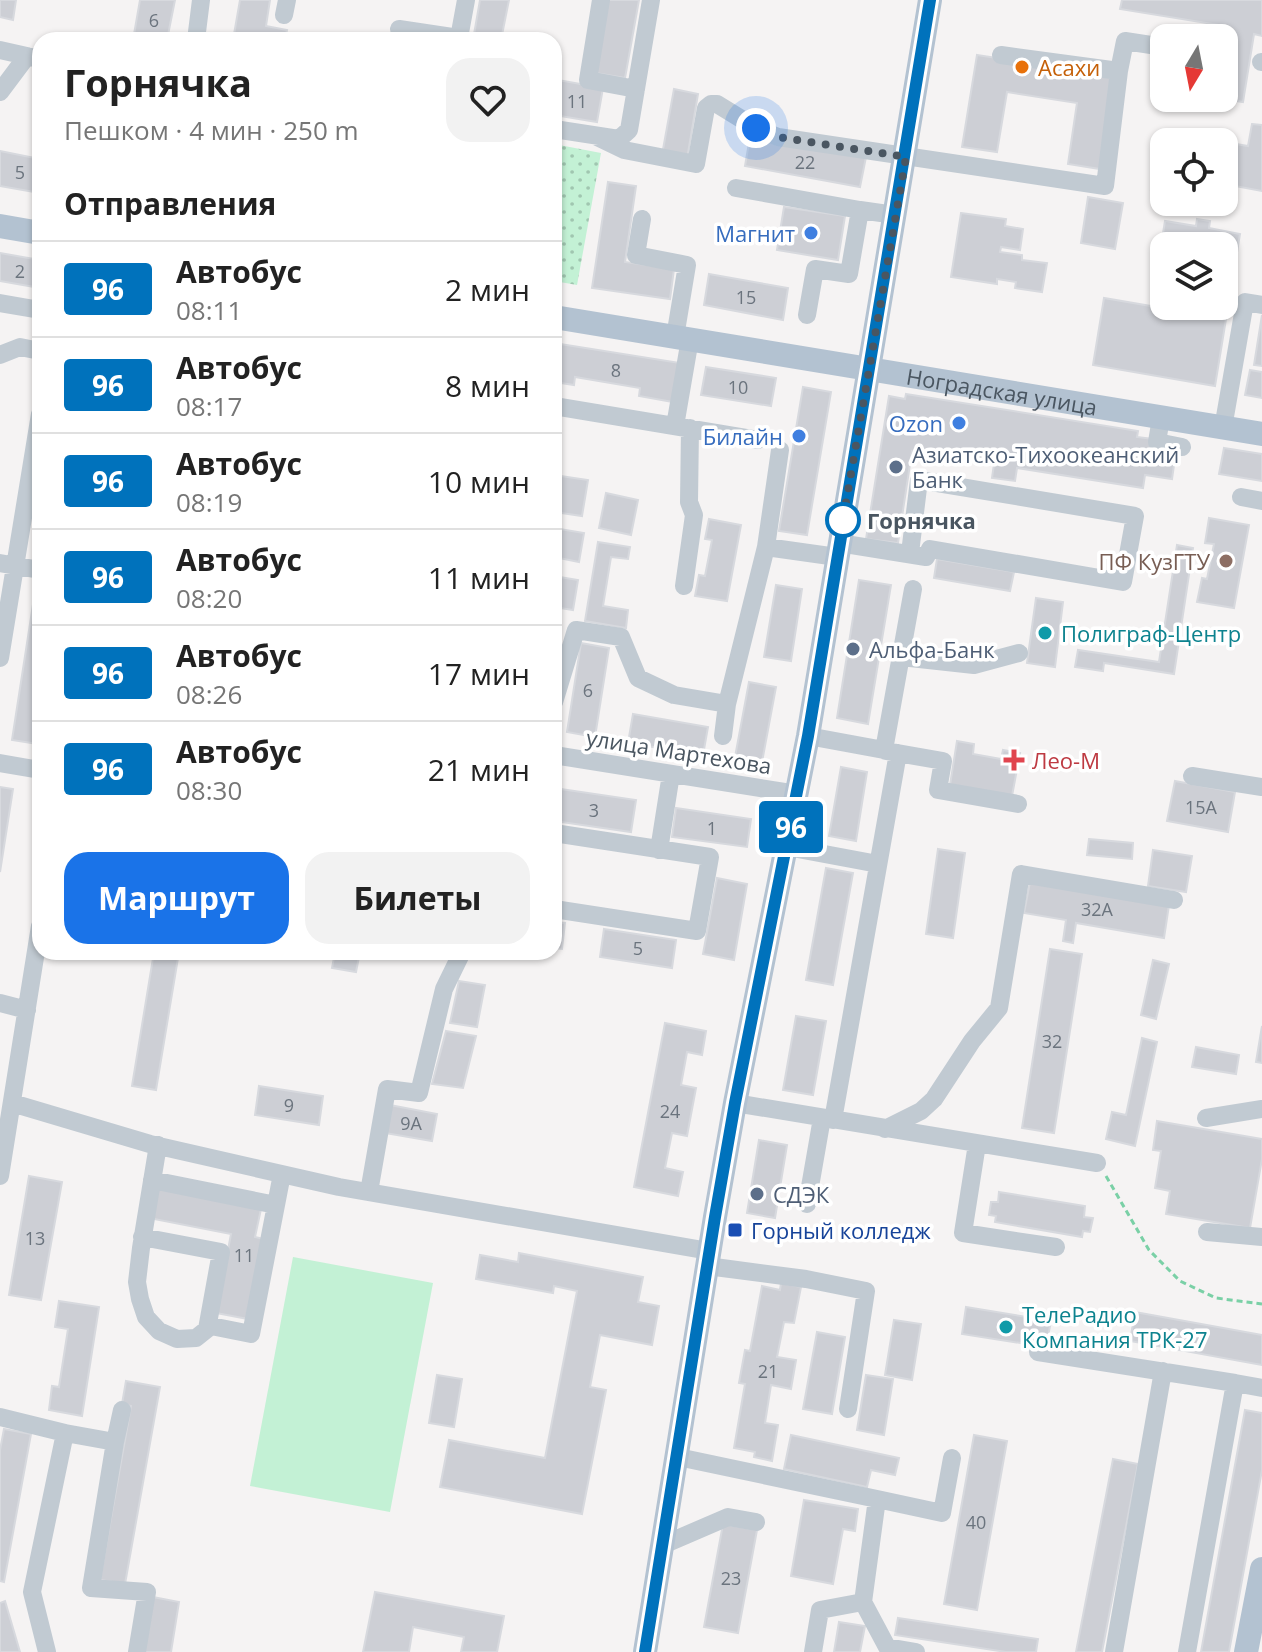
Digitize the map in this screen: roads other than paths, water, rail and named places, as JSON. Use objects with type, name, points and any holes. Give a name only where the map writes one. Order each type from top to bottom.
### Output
[{"type":"main road","points":[[645,1652],[735,1103],[808,736],[930,0]]},
{"type":"main road","points":[[0,226],[32,232]]},
{"type":"main road","name":"Ноградская улица","points":[[562,318],[1262,434]]},
{"type":"main road","points":[[1246,1652],[1262,1569]]},
{"type":"street","points":[[197,32],[201,0]]},
{"type":"street","points":[[460,32],[466,0]]},
{"type":"street","points":[[601,0],[588,80],[636,89]]},
{"type":"street","points":[[562,130],[619,139],[629,130],[651,0]]},
{"type":"street","points":[[399,29],[419,32]]},
{"type":"street","points":[[597,137],[624,150],[696,164],[706,108],[717,104],[756,128],[778,137],[1105,186],[1125,41],[1150,45]]},
{"type":"street","points":[[0,50],[32,57]]},
{"type":"street","points":[[1001,55],[1119,71]]},
{"type":"street","points":[[0,92],[32,58]]},
{"type":"street","points":[[736,188],[895,215]]},
{"type":"street","points":[[807,315],[815,269],[849,274],[860,210]]},
{"type":"street","points":[[642,219],[636,255],[687,265],[682,338],[682,427],[689,502],[694,515],[684,586]]},
{"type":"street","points":[[1223,428],[1245,302],[1262,305]]},
{"type":"street","points":[[0,303],[32,309]]},
{"type":"street","points":[[0,355],[20,347],[32,349]]},
{"type":"street","points":[[562,407],[758,440]]},
{"type":"street","points":[[1161,418],[1157,442],[1182,447]]},
{"type":"street","points":[[0,658],[7,564],[32,450]]},
{"type":"street","points":[[723,736],[727,704],[766,547],[780,450]]},
{"type":"street","points":[[766,547],[910,553],[926,557],[930,549],[1123,582],[1135,516],[919,480],[910,553]]},
{"type":"street","points":[[1241,497],[1262,501]]},
{"type":"street","points":[[7,564],[32,569]]},
{"type":"street","points":[[807,1204],[828,1119],[878,864],[901,657],[913,589]]},
{"type":"street","points":[[562,676],[576,630],[621,637],[638,678],[674,695],[727,704]]},
{"type":"street","points":[[901,657],[974,665],[1019,653]]},
{"type":"street","points":[[808,736],[943,761],[938,790],[1018,804]]},
{"type":"street","name":"улица Мартехова","points":[[562,756],[797,794]]},
{"type":"street","points":[[0,763],[32,769]]},
{"type":"street","points":[[659,850],[671,774]]},
{"type":"street","points":[[1192,776],[1262,787]]},
{"type":"street","points":[[562,834],[710,857],[697,931],[562,910]]},
{"type":"street","points":[[787,847],[878,864]]},
{"type":"street","points":[[885,1129],[921,1111],[934,1099],[972,1041],[999,1008],[1021,874],[1174,900]]},
{"type":"street","points":[[0,1176],[35,960]]},
{"type":"street","points":[[369,1192],[387,1089],[419,1093],[444,989],[458,960]]},
{"type":"street","points":[[0,1003],[27,1010]]},
{"type":"street","points":[[12,1103],[158,1145],[282,1174],[866,1291],[848,1409]]},
{"type":"street","points":[[735,1103],[1097,1163]]},
{"type":"street","points":[[1206,1118],[1262,1109]]},
{"type":"street","points":[[977,1144],[963,1233],[1056,1247]]},
{"type":"street","points":[[158,1145],[137,1282],[146,1317],[159,1331],[177,1339],[196,1338],[211,1326],[251,1334],[282,1174]]},
{"type":"street","points":[[152,1180],[276,1205]]},
{"type":"street","points":[[1207,1232],[1262,1237]]},
{"type":"street","points":[[142,1237],[221,1252],[207,1329]]},
{"type":"street","points":[[1038,1352],[1262,1388]]},
{"type":"street","points":[[1114,1652],[1163,1371]]},
{"type":"street","points":[[1187,1652],[1235,1383]]},
{"type":"street","points":[[122,1410],[91,1588],[147,1592],[137,1652]]},
{"type":"street","points":[[0,1417],[115,1442]]},
{"type":"street","points":[[47,1652],[32,1592],[65,1433]]},
{"type":"street","points":[[678,1457],[942,1513],[952,1458]]},
{"type":"street","points":[[877,1499],[863,1602],[887,1649],[916,1652]]},
{"type":"street","points":[[663,1545],[728,1517],[756,1522]]},
{"type":"street","points":[[813,1652],[820,1610],[863,1602]]},
{"type":"place","name":"Асахи","points":[[1022,67]]},
{"type":"place","name":"Магнит","points":[[811,233]]},
{"type":"place","name":"Ozon","points":[[959,423]]},
{"type":"place","name":"Билайн","points":[[799,436]]},
{"type":"place","name":"Азиатско-Тихоокеанский Банк","points":[[896,467]]},
{"type":"place","name":"Горнячка","points":[[843,520]]},
{"type":"place","name":"ПФ КузГТУ","points":[[1226,561]]},
{"type":"place","name":"Полиграф-Центр","points":[[1045,633]]},
{"type":"place","name":"Альфа-Банк","points":[[853,649]]},
{"type":"place","name":"Лео-М","points":[[1014,760]]},
{"type":"place","name":"СДЭК","points":[[757,1194]]},
{"type":"place","name":"Горный колледж","points":[[735,1230]]},
{"type":"place","name":"ТелеРадио Компания ТРК-27","points":[[1006,1327]]}]
